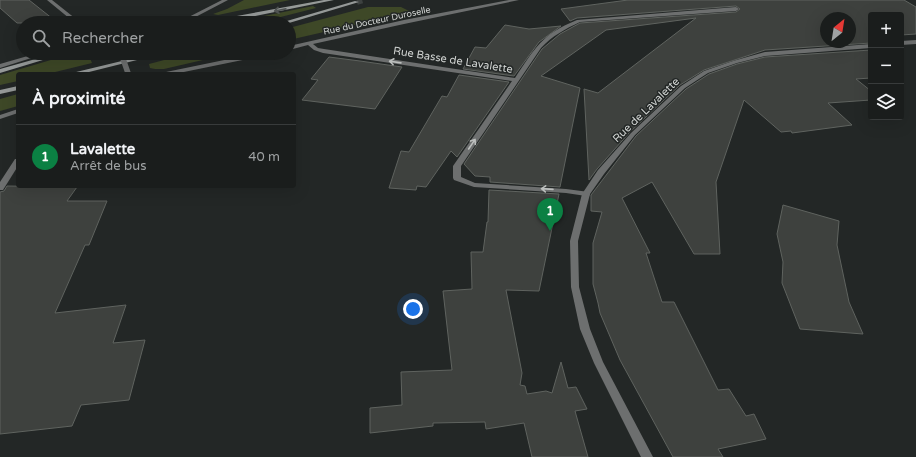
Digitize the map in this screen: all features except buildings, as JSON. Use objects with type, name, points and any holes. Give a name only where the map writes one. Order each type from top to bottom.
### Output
[{"type":"main road","points":[[247,16],[332,0]]},
{"type":"main road","points":[[296,19],[357,2]]},
{"type":"main road","points":[[0,71],[39,60]]},
{"type":"main road","points":[[82,72],[133,60]]},
{"type":"main road","points":[[0,92],[16,88]]},
{"type":"street","points":[[49,0],[69,16]]},
{"type":"street","points":[[195,16],[226,0]]},
{"type":"street","name":"Rue du Docteur Duroselle","points":[[310,44],[404,22],[517,0]]},
{"type":"street","points":[[516,80],[546,37],[564,27],[580,21],[736,9]]},
{"type":"street","points":[[904,43],[916,42]]},
{"type":"street","points":[[296,47],[310,44]]},
{"type":"street","name":"Rue Basse de Lavalette","points":[[310,44],[316,49],[323,51],[516,80],[457,166],[457,178],[474,185],[566,191],[586,194]]},
{"type":"street","name":"Rue de Lavalette","points":[[647,457],[593,349],[585,329],[575,287],[574,241],[586,194],[601,172],[633,134],[683,87],[706,72],[765,54],[868,46]]},
{"type":"street","points":[[0,66],[20,60]]},
{"type":"street","points":[[123,60],[128,72]]},
{"type":"street","points":[[176,72],[233,60]]},
{"type":"street","points":[[0,118],[16,112]]},
{"type":"street","points":[[0,118],[16,117]]},
{"type":"street","points":[[0,188],[16,164]]},
{"type":"green space","points":[[244,0],[290,0],[218,15],[213,14],[227,9]]},
{"type":"green space","points":[[313,6],[316,8],[285,16],[264,16]]},
{"type":"green space","points":[[368,7],[401,7],[411,12],[296,38],[296,26]]},
{"type":"green space","points":[[51,60],[91,60],[92,63],[55,72],[16,72],[16,81],[0,85],[0,75]]},
{"type":"green space","points":[[164,60],[203,60],[164,69],[150,68],[149,64]]},
{"type":"green space","points":[[16,95],[16,107],[0,111],[0,99]]},
{"type":"tunnel","points":[[357,2],[364,0]]},
{"type":"place","name":"Lavalette","points":[[550,231]]}]
